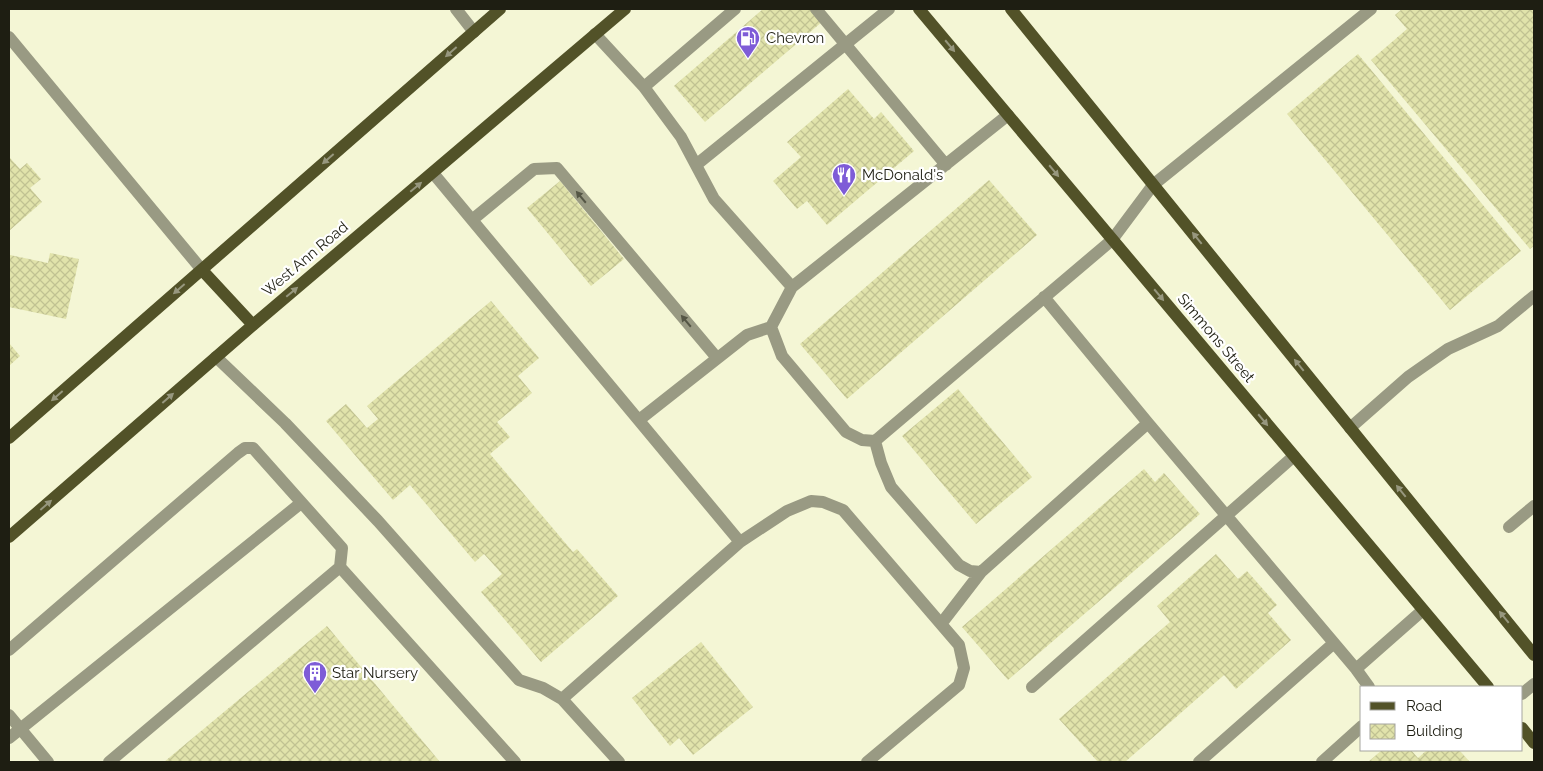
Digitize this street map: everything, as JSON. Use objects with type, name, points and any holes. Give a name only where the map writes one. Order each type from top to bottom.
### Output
[{"type":"main road","points":[[9,438],[500,9]]},
{"type":"main road","name":"West Ann Road","points":[[9,536],[252,325],[625,9]]},
{"type":"main road","name":"Simmons Street","points":[[918,9],[1487,686]]},
{"type":"main road","points":[[1011,9],[1534,655]]},
{"type":"main road","points":[[202,270],[252,325]]},
{"type":"main road","points":[[1523,729],[1534,744]]},
{"type":"street","points":[[456,9],[474,32]]},
{"type":"street","points":[[644,88],[735,9]]},
{"type":"street","points":[[816,9],[946,165]]},
{"type":"street","points":[[696,165],[889,9]]},
{"type":"street","points":[[771,327],[782,356],[846,432],[862,440],[875,440],[1112,240],[1153,185],[1371,9]]},
{"type":"street","points":[[595,34],[644,88],[681,137],[714,198],[792,287]]},
{"type":"street","points":[[9,37],[202,270]]},
{"type":"street","points":[[639,420],[747,335],[771,327],[792,287],[1008,116]]},
{"type":"street","points":[[472,220],[534,170],[557,168],[717,358]]},
{"type":"street","points":[[433,173],[740,542]]},
{"type":"street","points":[[1350,428],[1408,377],[1448,349],[1498,326],[1534,296]]},
{"type":"street","points":[[1044,297],[1368,686]]},
{"type":"street","points":[[216,357],[285,423],[378,521],[519,680],[543,688],[562,699],[619,762]]},
{"type":"street","points":[[941,624],[981,572],[1148,423]]},
{"type":"street","points":[[875,440],[881,463],[891,487],[959,565],[970,571],[981,572]]},
{"type":"street","points":[[9,650],[245,448],[253,448],[342,548],[340,567],[108,762]]},
{"type":"street","points":[[1032,687],[1294,456]]},
{"type":"street","points":[[562,699],[740,542],[787,511],[811,501],[822,502],[843,510],[959,645],[964,668],[959,685],[867,762]]},
{"type":"street","points":[[9,738],[301,503]]},
{"type":"street","points":[[1509,526],[1534,506]]},
{"type":"street","points":[[340,567],[515,762]]},
{"type":"street","points":[[1356,669],[1423,610]]},
{"type":"street","points":[[1199,762],[1334,643]]},
{"type":"street","points":[[1523,693],[1534,684]]},
{"type":"street","points":[[9,715],[21,727],[48,762]]},
{"type":"street","points":[[1322,762],[1360,728]]},
{"type":"building","points":[[763,9],[813,9],[823,21],[705,122],[674,86]]},
{"type":"building","points":[[1402,9],[1534,9],[1534,246],[1530,249],[1371,60],[1407,29],[1395,15]]},
{"type":"building","points":[[1358,54],[1521,251],[1450,310],[1287,114]]},
{"type":"building","points":[[848,89],[874,119],[881,112],[914,151],[827,225],[807,201],[797,209],[773,181],[801,157],[787,142]]},
{"type":"building","points":[[9,159],[20,169],[27,163],[41,179],[30,188],[42,202],[9,231]]},
{"type":"building","points":[[989,180],[1037,235],[847,399],[800,344]]},
{"type":"building","points":[[560,181],[624,259],[591,286],[527,208]]},
{"type":"building","points":[[50,253],[79,259],[66,319],[9,307],[10,255],[48,263]]},
{"type":"building","points":[[491,301],[539,358],[518,376],[532,393],[497,422],[510,437],[490,454],[573,552],[577,549],[618,596],[541,662],[481,592],[502,574],[484,554],[475,562],[410,485],[393,500],[326,421],[346,404],[367,428],[378,419],[367,406]]},
{"type":"building","points":[[9,343],[20,356],[9,366]]},
{"type":"building","points":[[958,389],[1032,477],[976,524],[902,436]]},
{"type":"building","points":[[1144,469],[1155,482],[1164,473],[1200,514],[1008,680],[962,627]]},
{"type":"building","points":[[1216,554],[1238,579],[1247,571],[1277,605],[1268,613],[1291,640],[1236,689],[1224,675],[1125,762],[1098,762],[1059,719],[1170,622],[1157,606]]},
{"type":"building","name":"Star Nursery","points":[[327,626],[440,762],[164,762]]},
{"type":"building","points":[[701,642],[753,707],[693,755],[679,738],[670,746],[632,698]]},
{"type":"building","points":[[1381,751],[1412,751],[1418,758],[1426,751],[1460,751],[1470,762],[1368,762]]},
{"type":"place","name":"Chevron","points":[[748,59]]},
{"type":"place","name":"McDonald's","points":[[844,196]]},
{"type":"place","name":"Star Nursery","points":[[315,694]]}]
